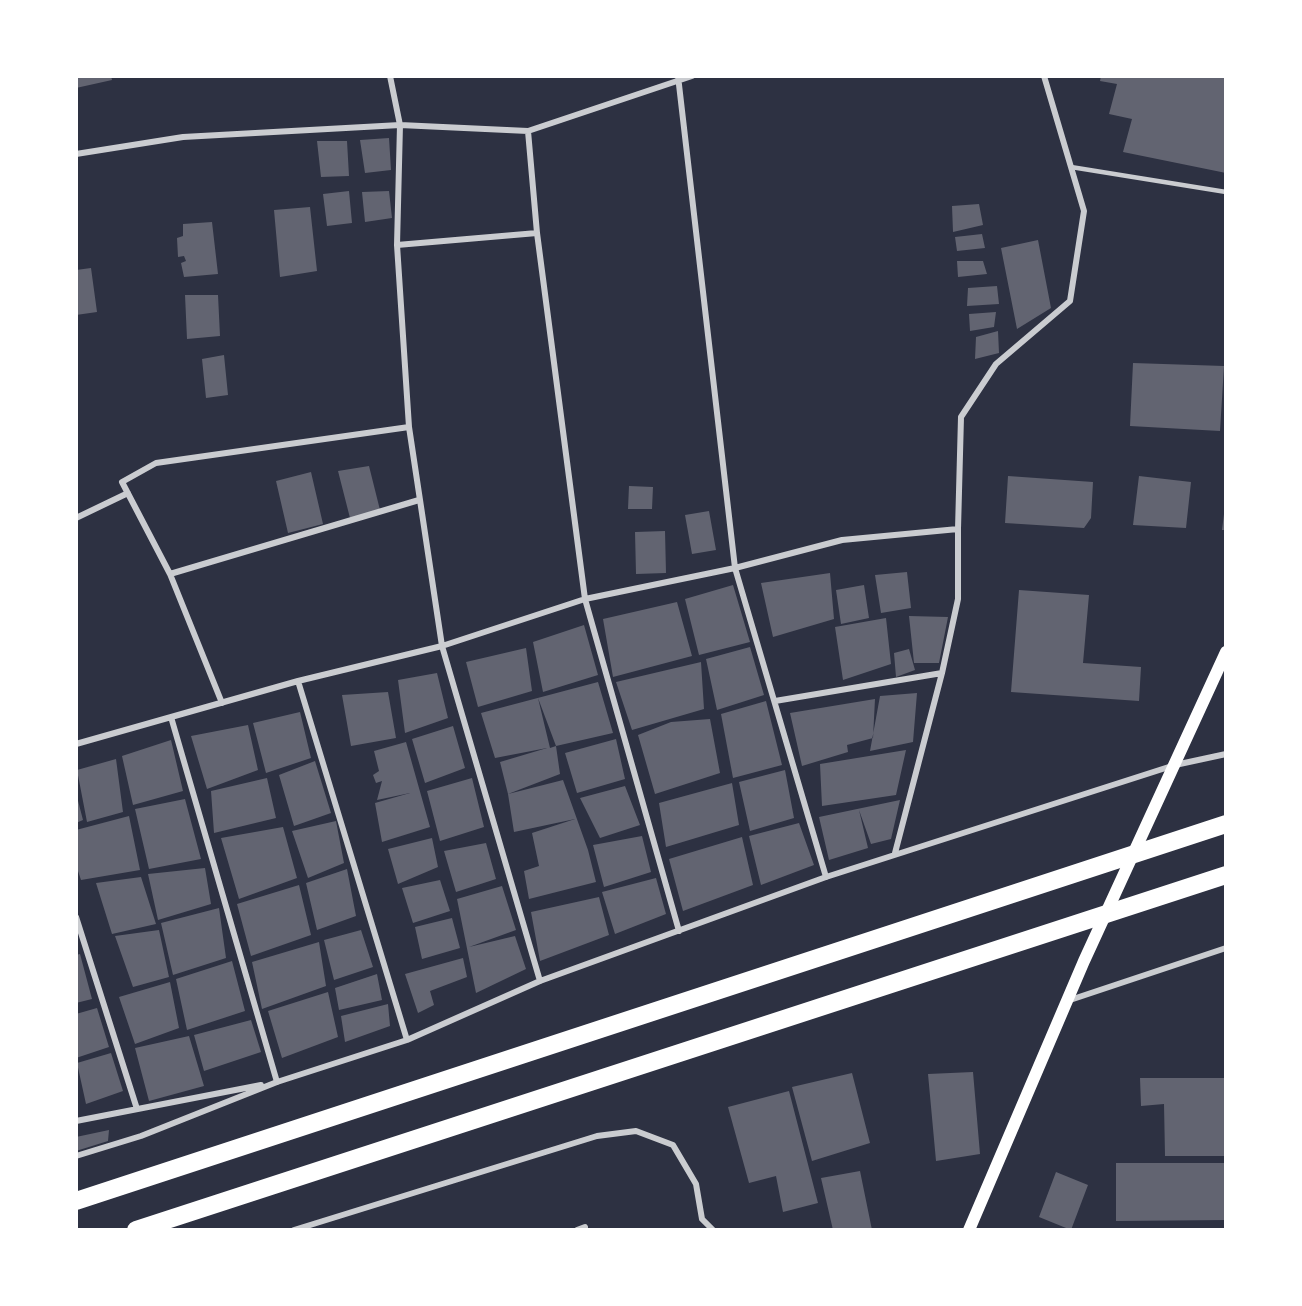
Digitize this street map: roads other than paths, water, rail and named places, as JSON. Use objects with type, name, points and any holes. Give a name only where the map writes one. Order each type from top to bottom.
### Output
[{"type":"highway","points":[[76,1202],[1226,824]]},
{"type":"highway","points":[[136,1230],[1226,875]]},
{"type":"main road","points":[[969,1230],[1084,961],[1226,652]]},
{"type":"street","points":[[390,76],[400,125],[397,245],[409,427],[442,646],[540,981]]},
{"type":"street","points":[[76,154],[183,137],[400,125],[528,131],[678,78],[692,76]]},
{"type":"street","points":[[896,853],[942,673],[958,599],[961,417],[996,364],[1070,301],[1084,211],[1044,76]]},
{"type":"street","points":[[678,78],[735,568],[826,877]]},
{"type":"street","points":[[528,131],[537,232],[585,599],[679,931]]},
{"type":"street","points":[[397,245],[537,232]]},
{"type":"street","points":[[222,702],[170,574],[122,482],[156,463],[409,427]]},
{"type":"street","points":[[76,518],[128,493]]},
{"type":"street","points":[[170,574],[419,500]]},
{"type":"street","points":[[76,744],[298,681],[442,646],[585,599],[735,568],[842,540],[958,529]]},
{"type":"street","points":[[775,700],[942,673]]},
{"type":"street","points":[[298,681],[407,1040]]},
{"type":"street","points":[[171,717],[277,1082]]},
{"type":"street","points":[[76,1156],[141,1136],[277,1082],[407,1040],[540,981],[826,877],[1175,765],[1226,754]]},
{"type":"street","points":[[76,917],[137,1108]]},
{"type":"street","points":[[1067,1001],[1226,948]]},
{"type":"street","points":[[76,1121],[277,1082]]},
{"type":"street","points":[[294,1230],[597,1136],[636,1131],[673,1145],[696,1184],[702,1219],[713,1230]]},
{"type":"street","points":[[577,1230],[585,1227],[585,1230]]},
{"type":"lane","points":[[1071,167],[1226,192]]}]
